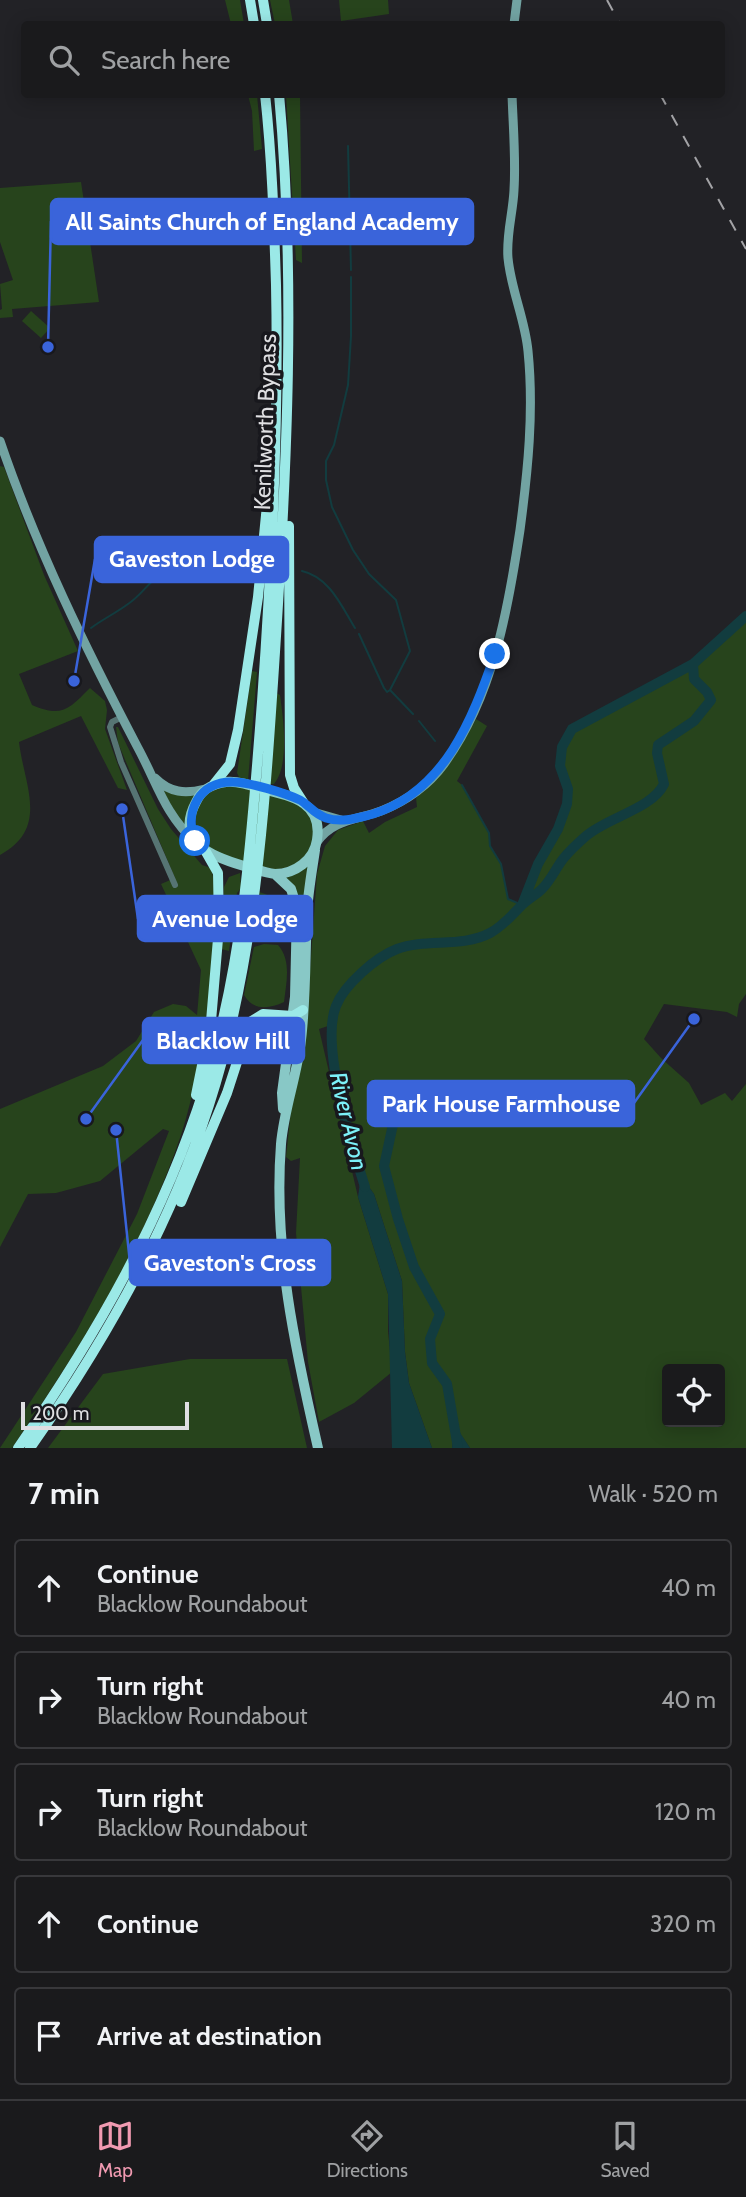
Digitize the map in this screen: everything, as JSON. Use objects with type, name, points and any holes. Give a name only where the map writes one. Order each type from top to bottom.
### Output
[{"type":"highway","points":[[250,0],[254,21]]},
{"type":"highway","points":[[262,0],[266,21]]},
{"type":"highway","name":"Kenilworth Bypass","points":[[261,770],[278,378],[275,237],[265,98]]},
{"type":"highway","name":"Kenilworth Bypass","points":[[133,1286],[180,1185],[209,1107],[228,1042],[247,948],[253,852],[281,565],[288,324],[287,197],[279,98]]},
{"type":"highway","points":[[288,324],[290,775],[303,802]]},
{"type":"highway","points":[[210,787],[230,764],[238,730],[258,597],[276,420]]},
{"type":"highway","points":[[18,1448],[125,1279],[173,1177],[198,1087],[214,998],[219,881],[217,869],[206,852]]},
{"type":"highway","name":"Kenilworth Bypass","points":[[173,1177],[206,1084],[250,889]]},
{"type":"highway","points":[[30,1448],[166,1233],[227,1093],[250,1023],[263,1014],[298,1013]]},
{"type":"main road","points":[[514,21],[517,0]]},
{"type":"main road","points":[[275,874],[296,869],[305,862],[326,831],[344,821],[382,811],[404,800],[429,781],[444,764],[464,731],[495,654],[509,602],[530,449],[528,351],[511,279],[508,248],[515,172],[512,98]]},
{"type":"main road","points":[[0,441],[46,559],[171,816],[206,852],[275,874],[289,886],[296,899],[299,1056],[284,1116],[280,1170],[283,1264],[292,1328],[318,1448]]},
{"type":"main road","points":[[153,777],[163,786],[177,792],[236,782],[303,802],[313,813],[318,828],[298,1013]]},
{"type":"main road","points":[[197,844],[191,829],[191,814],[196,800],[210,787]]},
{"type":"main road","points":[[313,813],[344,821]]},
{"type":"street","points":[[122,717],[110,725],[115,747],[175,885]]},
{"type":"green space","points":[[225,0],[240,0],[244,21],[230,21]]},
{"type":"green space","points":[[270,0],[289,0],[292,21],[274,21]]},
{"type":"green space","points":[[339,0],[388,0],[389,14],[341,21]]},
{"type":"green space","points":[[249,98],[257,98],[262,149],[254,151]]},
{"type":"green space","points":[[286,98],[300,98],[302,263],[296,260]]},
{"type":"green space","points":[[81,182],[99,302],[12,309],[13,317],[0,318],[0,284],[13,280],[0,242],[0,188]]},
{"type":"green space","points":[[31,311],[50,328],[41,338],[22,321]]},
{"type":"green space","points":[[0,466],[4,467],[44,575],[78,651],[19,674],[32,705],[42,709],[64,709],[90,688],[105,701],[105,729],[127,790],[118,788],[81,716],[19,742],[30,804],[29,819],[25,832],[0,855]]},
{"type":"green space","points":[[746,616],[746,994],[739,1004],[737,1017],[727,1012],[664,1004],[644,1039],[689,1083],[701,1105],[725,1093],[732,1101],[746,1084],[746,1448],[470,1448],[455,1426],[452,1448],[432,1448],[409,1383],[402,1281],[374,1194],[361,1176],[349,1135],[332,1047],[331,1025],[319,1029],[358,1197],[388,1294],[392,1372],[354,1403],[319,1422],[308,1362],[296,1233],[300,1158],[291,1161],[286,1157],[291,1110],[305,1040],[317,874],[325,846],[338,830],[363,821],[369,833],[417,807],[416,798],[435,781],[450,762],[476,719],[487,726],[457,781],[462,785],[489,833],[490,846],[501,864],[508,899],[522,905],[567,804],[568,789],[560,766],[562,747],[572,729],[693,664]]},
{"type":"green space","points":[[252,671],[257,672],[248,781],[240,779],[237,773]]},
{"type":"green space","points":[[276,693],[280,695],[284,753],[279,776],[274,784],[269,784]]},
{"type":"green space","points":[[116,727],[171,829],[202,865],[211,868],[216,902],[216,939],[202,1042],[181,1135],[165,1178],[128,1259],[62,1373],[12,1448],[0,1448],[76,1332],[137,1214],[169,1131],[163,1129],[100,1181],[56,1193],[28,1194],[0,1247],[0,1109],[103,1066],[136,1041],[154,1012],[173,1004],[186,1006],[197,1015],[201,970],[161,884],[175,878],[118,743]]},
{"type":"green space","points":[[227,784],[289,798],[304,807],[311,817],[314,837],[311,847],[298,862],[288,867],[271,869],[233,859],[216,852],[205,843],[197,828],[196,811],[204,796]]},
{"type":"green space","points":[[163,788],[195,795],[187,829],[162,793]]},
{"type":"green space","points":[[310,863],[299,996],[299,933],[284,876]]},
{"type":"green space","points":[[240,873],[241,888],[237,893],[229,951],[221,949],[224,887],[229,877]]},
{"type":"green space","points":[[259,892],[275,900],[282,910],[282,927],[275,932],[260,933]]},
{"type":"green space","points":[[264,944],[278,945],[285,958],[287,972],[284,1002],[262,1007],[252,1004],[244,995],[254,947]]},
{"type":"green space","points":[[190,1359],[287,1359],[307,1448],[48,1448],[103,1374]]},
{"type":"water","points":[[361,1176],[374,1194],[402,1281],[409,1383],[432,1448],[392,1448],[388,1294],[358,1197]]},
{"type":"water","points":[[455,1425],[470,1448],[452,1448]]},
{"type":"waterway","points":[[348,146],[351,270]]},
{"type":"waterway","points":[[351,277],[348,385],[334,445],[326,461],[326,480],[332,507],[353,550],[369,574],[396,600],[410,651],[390,690]]},
{"type":"waterway","points":[[91,628],[132,601],[164,572],[210,555],[234,554],[244,557]]},
{"type":"waterway","points":[[302,571],[320,579],[327,586],[355,628]]},
{"type":"waterway","name":"River Avon","points":[[522,905],[567,804],[568,789],[560,766],[562,747],[572,729],[693,664],[746,616]]},
{"type":"waterway","points":[[359,634],[384,688],[387,692],[390,690],[413,714]]},
{"type":"waterway","name":"River Avon","points":[[365,1187],[346,1122],[335,1070],[332,1023],[340,998],[362,973],[380,958],[397,949],[479,938],[495,930],[542,889],[560,863],[586,836],[658,793],[664,784],[657,753],[658,745],[694,721],[711,700],[694,679],[693,664]]},
{"type":"waterway","points":[[419,721],[435,741]]},
{"type":"waterway","points":[[462,785],[489,833],[490,846],[501,864],[508,899],[522,905]]},
{"type":"waterway","points":[[400,1092],[384,1166],[414,1267],[440,1314],[430,1339],[432,1363],[447,1384],[458,1448]]},
{"type":"railway","points":[[607,0],[618,21]]},
{"type":"railway","points":[[662,98],[746,249]]},
{"type":"place","name":"All Saints Church of England Academy","points":[[48,347]]},
{"type":"place","name":"Gaveston Lodge","points":[[74,681]]},
{"type":"place","name":"Avenue Lodge","points":[[122,809]]},
{"type":"place","name":"Park House Farmhouse","points":[[694,1019]]},
{"type":"place","name":"Blacklow Hill","points":[[86,1119]]},
{"type":"place","name":"Gaveston's Cross","points":[[116,1130]]},
{"type":"route","points":[[195,841],[191,829],[194,804],[205,789],[220,783],[236,782],[292,797],[305,803],[313,813],[344,821],[382,811],[404,800],[424,786],[451,754],[475,708],[495,654]]}]
